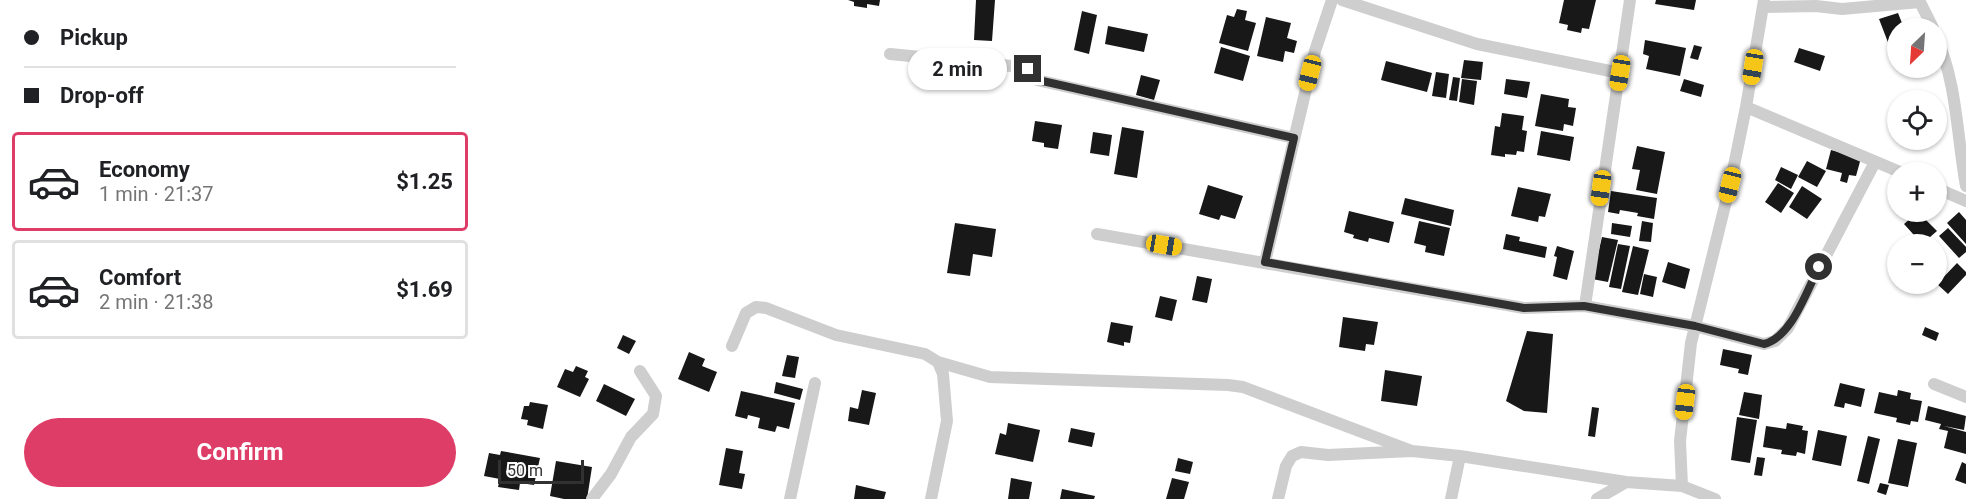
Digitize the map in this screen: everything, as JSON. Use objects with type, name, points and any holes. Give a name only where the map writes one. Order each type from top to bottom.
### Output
[{"type":"street","points":[[1265,262],[1315,51],[1332,0]]},
{"type":"street","points":[[1342,0],[1477,44],[1620,73]]},
{"type":"street","points":[[1584,306],[1630,0]]},
{"type":"street","points":[[1682,486],[1680,441],[1686,377],[1695,326],[1730,185],[1746,107],[1763,3],[1842,9],[1920,1],[1928,18]]},
{"type":"street","points":[[890,54],[1022,66],[1038,80],[1294,138]]},
{"type":"street","points":[[1947,74],[1953,94],[1966,186]]},
{"type":"street","points":[[1746,107],[1887,167]]},
{"type":"street","points":[[1097,234],[1524,308],[1584,306],[1695,326],[1764,344],[1775,341],[1788,328],[1875,162]]},
{"type":"street","points":[[1947,193],[1966,201]]},
{"type":"street","points":[[732,346],[746,313],[756,307],[766,308],[836,335],[925,354],[938,362],[990,377],[1228,384],[1243,387],[1412,451]]},
{"type":"street","points":[[932,499],[947,421],[943,374],[938,362]]},
{"type":"street","points":[[592,499],[611,474],[631,437],[653,414],[656,396],[640,371]]},
{"type":"street","points":[[790,499],[815,383]]},
{"type":"street","points":[[1934,384],[1966,397]]},
{"type":"street","points":[[1278,499],[1286,466],[1292,456],[1301,452],[1328,455],[1412,451],[1460,456],[1626,482],[1682,486],[1715,499]]},
{"type":"street","points":[[1452,499],[1460,456]]},
{"type":"street","points":[[1597,499],[1626,482]]},
{"type":"building","points":[[848,0],[880,0],[879,6],[867,4],[867,8],[854,6],[854,2]]},
{"type":"building","points":[[976,0],[995,0],[992,41],[974,40]]},
{"type":"building","points":[[1564,0],[1596,0],[1589,29],[1582,28],[1581,33],[1567,30],[1568,25],[1559,23]]},
{"type":"building","points":[[1656,0],[1696,0],[1694,10],[1655,4]]},
{"type":"building","points":[[1237,9],[1247,11],[1245,20],[1256,23],[1248,51],[1219,43],[1227,15],[1234,17]]},
{"type":"building","points":[[1082,11],[1097,15],[1089,54],[1074,50]]},
{"type":"building","points":[[1898,13],[1900,18],[1887,18],[1887,40],[1879,19]]},
{"type":"building","points":[[1266,17],[1291,23],[1287,38],[1297,41],[1294,53],[1285,51],[1283,62],[1257,56]]},
{"type":"building","points":[[1108,26],[1148,34],[1144,52],[1105,44]]},
{"type":"building","points":[[1645,40],[1686,48],[1680,76],[1646,69],[1649,56],[1643,54]]},
{"type":"building","points":[[1694,45],[1702,47],[1698,60],[1690,58]]},
{"type":"building","points":[[1221,47],[1250,56],[1243,81],[1214,73]]},
{"type":"building","points":[[1799,48],[1825,56],[1820,71],[1794,62]]},
{"type":"building","points":[[1464,60],[1483,62],[1481,80],[1461,78]]},
{"type":"building","points":[[1386,61],[1432,73],[1427,92],[1381,80]]},
{"type":"building","points":[[1436,72],[1449,74],[1446,98],[1432,96]]},
{"type":"building","points":[[1141,75],[1160,80],[1154,100],[1136,95]]},
{"type":"building","points":[[1453,77],[1460,78],[1457,101],[1449,100]]},
{"type":"building","points":[[1462,79],[1477,81],[1474,105],[1459,102]]},
{"type":"building","points":[[1506,79],[1530,82],[1527,98],[1504,94]]},
{"type":"building","points":[[1684,79],[1704,85],[1701,97],[1680,91]]},
{"type":"building","points":[[1541,94],[1569,99],[1568,107],[1576,108],[1573,126],[1564,124],[1563,131],[1535,126]]},
{"type":"building","points":[[1502,113],[1524,116],[1522,130],[1527,131],[1524,152],[1517,151],[1516,155],[1505,154],[1505,157],[1491,155],[1495,126],[1500,127]]},
{"type":"building","points":[[1035,121],[1062,125],[1058,149],[1044,147],[1044,143],[1032,141]]},
{"type":"building","points":[[1122,127],[1144,131],[1137,178],[1114,174]]},
{"type":"building","points":[[1541,131],[1574,137],[1570,161],[1537,155]]},
{"type":"building","points":[[1093,132],[1112,135],[1109,156],[1090,153]]},
{"type":"building","points":[[1637,146],[1665,152],[1657,194],[1636,190],[1640,170],[1632,169]]},
{"type":"building","points":[[1831,150],[1861,158],[1856,176],[1849,175],[1847,183],[1840,181],[1842,173],[1826,169]]},
{"type":"building","points":[[1807,161],[1826,171],[1817,187],[1798,177]]},
{"type":"building","points":[[1781,167],[1798,175],[1791,189],[1775,180]]},
{"type":"building","points":[[1778,183],[1794,193],[1781,213],[1765,202]]},
{"type":"building","points":[[1208,185],[1243,196],[1235,219],[1221,215],[1219,220],[1199,214]]},
{"type":"building","points":[[1802,186],[1822,199],[1807,219],[1789,207]]},
{"type":"building","points":[[1518,187],[1551,194],[1545,217],[1539,216],[1538,222],[1511,216]]},
{"type":"building","points":[[1611,191],[1657,198],[1654,219],[1620,210],[1619,214],[1608,212]]},
{"type":"building","points":[[1405,198],[1454,210],[1451,226],[1401,214]]},
{"type":"building","points":[[1349,211],[1394,222],[1389,243],[1369,238],[1368,242],[1353,238],[1354,235],[1344,232]]},
{"type":"building","points":[[1959,212],[1966,220],[1966,244],[1947,223]]},
{"type":"building","points":[[1419,221],[1450,228],[1444,256],[1425,252],[1426,246],[1414,243]]},
{"type":"building","points":[[1642,221],[1653,223],[1651,242],[1639,241]]},
{"type":"building","points":[[1928,222],[1937,231],[1934,234],[1913,234],[1904,224]]},
{"type":"building","points":[[955,223],[996,229],[992,257],[973,254],[970,276],[947,273]]},
{"type":"building","points":[[1612,223],[1632,226],[1630,237],[1611,234]]},
{"type":"building","points":[[1948,228],[1966,247],[1966,252],[1959,258],[1947,245],[1947,234],[1941,234]]},
{"type":"building","points":[[1506,234],[1520,237],[1519,241],[1547,247],[1545,258],[1503,249]]},
{"type":"building","points":[[1602,237],[1618,240],[1608,282],[1592,279]]},
{"type":"building","points":[[1618,244],[1630,246],[1621,289],[1609,287]]},
{"type":"building","points":[[1557,246],[1574,251],[1567,280],[1553,276]]},
{"type":"building","points":[[1633,246],[1649,250],[1638,295],[1622,292]]},
{"type":"building","points":[[1668,262],[1690,269],[1685,289],[1662,282]]},
{"type":"building","points":[[1957,263],[1966,272],[1966,275],[1948,294],[1947,293],[1947,274]]},
{"type":"building","points":[[1644,274],[1657,277],[1653,297],[1640,294]]},
{"type":"building","points":[[1197,276],[1212,279],[1207,303],[1192,300]]},
{"type":"building","points":[[1160,296],[1177,300],[1172,321],[1155,317]]},
{"type":"building","points":[[1343,317],[1378,322],[1374,345],[1366,344],[1365,351],[1339,347]]},
{"type":"building","points":[[1111,322],[1133,326],[1130,343],[1124,342],[1124,346],[1107,342]]},
{"type":"building","points":[[1925,327],[1939,333],[1936,341],[1922,335]]},
{"type":"building","points":[[1527,331],[1553,334],[1547,413],[1524,411],[1506,401]]},
{"type":"building","points":[[623,335],[636,341],[629,354],[617,348]]},
{"type":"building","points":[[1723,349],[1752,355],[1748,375],[1738,373],[1739,369],[1720,365]]},
{"type":"building","points":[[689,352],[705,359],[702,366],[717,372],[709,392],[678,379]]},
{"type":"building","points":[[787,355],[799,357],[795,378],[782,376]]},
{"type":"building","points":[[576,366],[588,371],[585,377],[589,379],[580,397],[557,387],[565,369],[573,372]]},
{"type":"building","points":[[1385,370],[1422,376],[1417,406],[1381,401]]},
{"type":"building","points":[[776,382],[803,389],[800,400],[774,393]]},
{"type":"building","points":[[1840,383],[1865,389],[1861,407],[1845,403],[1844,408],[1834,406]]},
{"type":"building","points":[[604,384],[635,399],[626,416],[596,401]]},
{"type":"building","points":[[862,390],[876,393],[869,425],[848,421],[850,407],[858,409]]},
{"type":"building","points":[[1898,390],[1911,393],[1910,399],[1922,401],[1918,422],[1911,421],[1910,425],[1896,422],[1897,418],[1874,413],[1879,392],[1897,396]]},
{"type":"building","points":[[741,391],[795,403],[789,429],[777,426],[775,432],[758,428],[760,418],[748,415],[747,419],[735,416]]},
{"type":"building","points":[[1744,392],[1762,395],[1759,419],[1739,415]]},
{"type":"building","points":[[530,402],[548,405],[543,429],[527,425],[528,420],[521,419],[524,406],[529,406]]},
{"type":"building","points":[[1928,406],[1966,416],[1964,430],[1944,426],[1966,432],[1966,454],[1944,448],[1948,431],[1939,429],[1941,424],[1925,420]]},
{"type":"building","points":[[1592,407],[1599,408],[1595,437],[1588,436]]},
{"type":"building","points":[[1737,417],[1757,420],[1750,463],[1731,460]]},
{"type":"building","points":[[1008,423],[1040,430],[1033,462],[995,454],[1000,433],[1006,435]]},
{"type":"building","points":[[1787,423],[1803,426],[1802,430],[1808,431],[1805,454],[1797,452],[1796,456],[1781,454],[1782,450],[1763,447],[1766,426],[1786,429]]},
{"type":"building","points":[[1071,428],[1095,433],[1092,447],[1068,442]]},
{"type":"building","points":[[1818,430],[1847,436],[1841,466],[1812,460]]},
{"type":"building","points":[[1868,436],[1880,439],[1869,484],[1857,481]]},
{"type":"building","points":[[1898,439],[1917,443],[1908,487],[1888,483]]},
{"type":"building","points":[[726,448],[743,451],[739,473],[745,474],[742,489],[719,485]]},
{"type":"building","points":[[501,451],[540,458],[534,485],[520,483],[519,490],[498,487],[500,479],[484,476],[489,453],[500,455]]},
{"type":"building","points":[[1757,457],[1765,458],[1762,476],[1754,475]]},
{"type":"building","points":[[1178,458],[1193,462],[1190,474],[1175,471]]},
{"type":"building","points":[[556,461],[592,467],[587,499],[564,499],[550,496]]},
{"type":"building","points":[[1962,462],[1966,464],[1966,484],[1955,480]]},
{"type":"building","points":[[1011,478],[1032,482],[1029,499],[1008,499]]},
{"type":"building","points":[[1172,478],[1189,482],[1184,499],[1166,499]]},
{"type":"building","points":[[1880,483],[1889,485],[1886,495],[1877,492]]},
{"type":"building","points":[[856,485],[886,492],[884,499],[854,499]]},
{"type":"building","points":[[1062,489],[1095,496],[1094,499],[1060,499]]},
{"type":"route","points":[[1028,69],[1038,80],[1294,138],[1265,262],[1524,308],[1584,306],[1695,326],[1764,344],[1775,341],[1788,328],[1819,267]]}]
